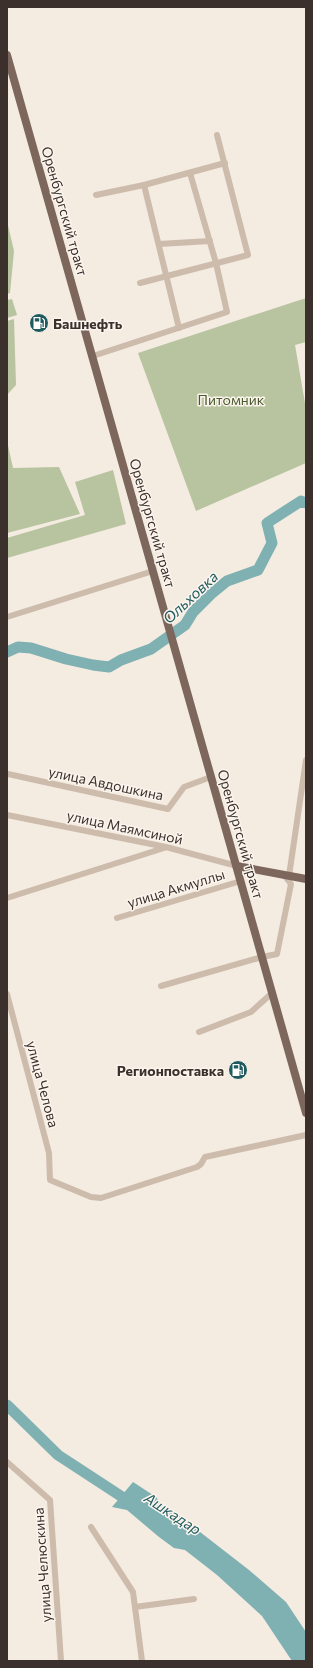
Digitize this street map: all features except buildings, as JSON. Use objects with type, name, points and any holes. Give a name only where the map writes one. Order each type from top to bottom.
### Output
[{"type":"main road","name":"Оренбургский тракт","points":[[7,55],[211,777],[242,881],[306,1113]]},
{"type":"main road","points":[[237,866],[306,879]]},
{"type":"street","points":[[140,283],[248,255],[217,135]]},
{"type":"street","points":[[96,195],[144,185],[225,162]]},
{"type":"street","points":[[93,356],[227,312],[216,263],[190,173]]},
{"type":"street","points":[[144,185],[179,328]]},
{"type":"street","points":[[159,244],[210,242]]},
{"type":"street","points":[[7,617],[153,571]]},
{"type":"street","points":[[161,986],[277,954],[291,884],[286,875],[306,760]]},
{"type":"street","name":"улица Авдошкина","points":[[8,774],[168,809],[184,787],[211,777]]},
{"type":"street","name":"улица Маямсиной","points":[[7,814],[166,847],[237,866]]},
{"type":"street","points":[[7,898],[166,847]]},
{"type":"street","name":"улица Акмуллы","points":[[118,918],[242,881]]},
{"type":"street","points":[[199,1032],[251,1012],[272,993]]},
{"type":"street","name":"улица Челова","points":[[7,994],[49,1153],[50,1180],[91,1197],[102,1198],[197,1166],[201,1164],[205,1157],[306,1135]]},
{"type":"street","name":"улица Челюскина","points":[[7,1462],[50,1500],[61,1661]]},
{"type":"street","points":[[91,1527],[133,1592],[142,1661]]},
{"type":"street","points":[[135,1607],[194,1599]]},
{"type":"green space","points":[[7,221],[14,251],[10,293],[7,294]]},
{"type":"green space","name":"Питомник","points":[[306,298],[306,342],[295,345],[306,409],[306,463],[196,511],[138,353]]},
{"type":"green space","points":[[12,299],[17,315],[7,318],[7,300]]},
{"type":"green space","points":[[14,319],[16,385],[7,395],[7,321]]},
{"type":"green space","points":[[7,441],[13,468],[59,467],[80,514],[7,533]]},
{"type":"green space","points":[[113,470],[126,524],[7,558],[7,538],[85,515],[75,482]]},
{"type":"water","points":[[133,1482],[156,1497],[169,1514],[173,1511],[249,1570],[286,1602],[306,1632],[306,1661],[292,1661],[262,1616],[217,1575],[185,1550],[174,1548],[127,1510],[112,1507]]},
{"type":"waterway","name":"Ольховка","points":[[7,652],[18,647],[31,648],[66,659],[109,667],[121,660],[151,649],[185,625],[193,612],[227,581],[258,570],[272,543],[267,523],[301,501],[306,503]]},
{"type":"waterway","name":"Ашкадар","points":[[7,1405],[58,1455],[133,1504]]},
{"type":"place","name":"Башнефть","points":[[39,323]]},
{"type":"place","name":"Регионпоставка","points":[[238,1070]]}]
